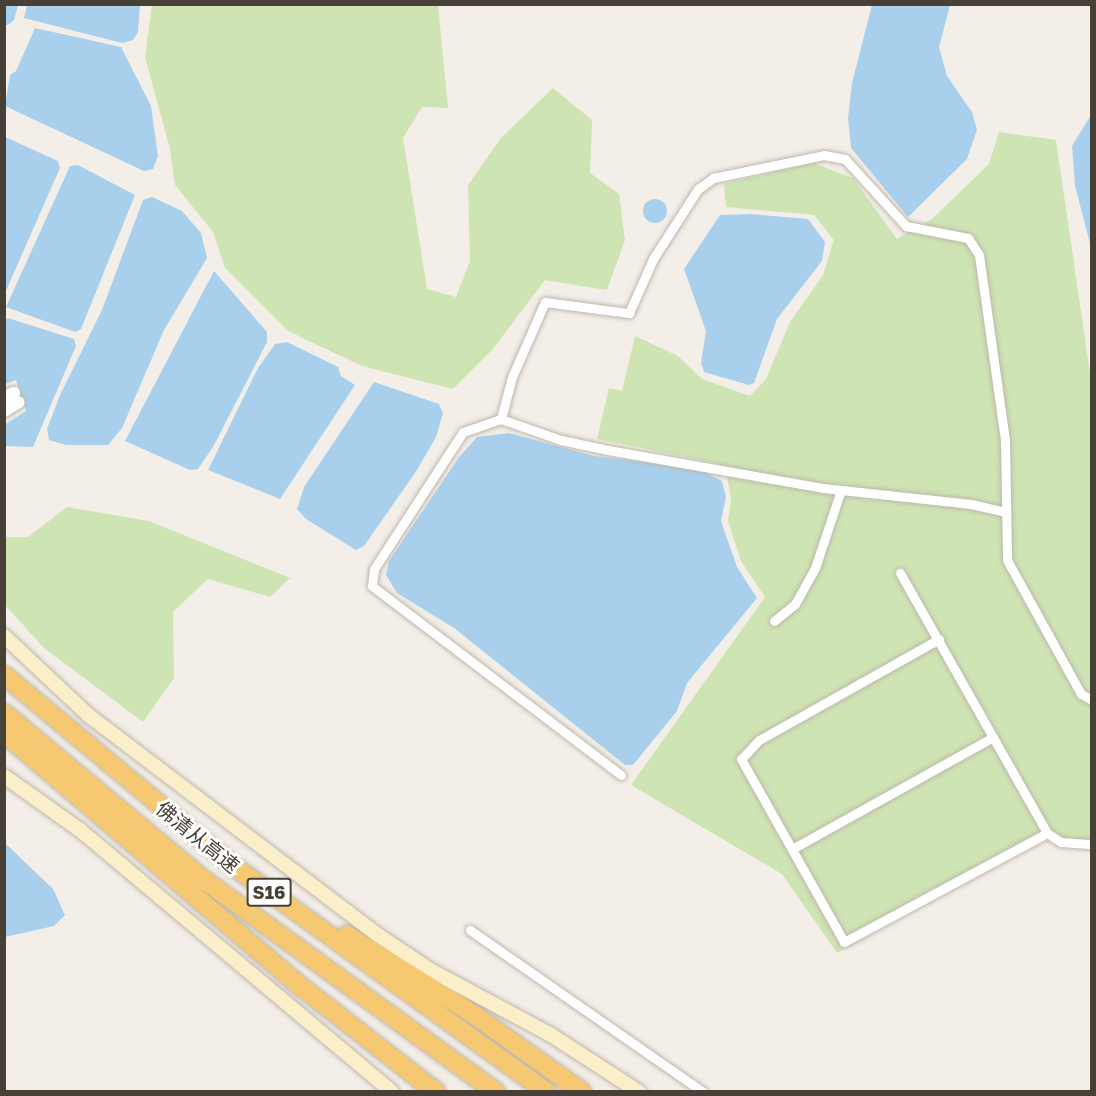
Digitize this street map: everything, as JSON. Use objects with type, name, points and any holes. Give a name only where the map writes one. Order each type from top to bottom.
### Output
[{"type":"highway","name":"佛清从高速","points":[[4,675],[225,860],[547,1092]]},
{"type":"highway","name":"佛清从高速","points":[[4,713],[200,877],[496,1092]]},
{"type":"highway","points":[[4,733],[303,988],[436,1092]]},
{"type":"highway","points":[[225,860],[267,882],[477,1016],[582,1092]]},
{"type":"main road","points":[[4,636],[88,715],[378,935],[430,970],[551,1035],[639,1092]]},
{"type":"main road","points":[[4,776],[80,830],[392,1092]]},
{"type":"street","points":[[501,419],[512,377],[545,302],[629,313],[653,259],[698,189],[713,178],[824,155],[845,159],[906,226],[968,238],[979,255],[1005,440],[1007,560],[1081,694],[1092,699]]},
{"type":"street","points":[[4,411],[13,397]]},
{"type":"street","points":[[621,775],[372,586],[374,569],[463,432],[501,419],[580,444],[841,490],[971,504],[1006,512]]},
{"type":"street","points":[[774,621],[795,604],[815,568],[841,490]]},
{"type":"street","points":[[900,573],[1047,833],[1061,842],[1092,844]]},
{"type":"street","points":[[939,639],[759,740],[741,759],[844,942],[1047,833]]},
{"type":"street","points":[[792,849],[993,736]]},
{"type":"street","points":[[470,930],[703,1092]]},
{"type":"green space","points":[[152,5],[438,5],[448,108],[422,107],[403,138],[427,289],[456,297],[470,261],[468,185],[501,138],[553,88],[592,120],[590,173],[619,194],[625,240],[607,290],[545,280],[492,350],[453,389],[362,366],[288,331],[225,268],[213,232],[175,185],[170,149],[145,57]]},
{"type":"green space","points":[[999,132],[1056,140],[1092,387],[1091,847],[1045,837],[837,953],[782,874],[631,785],[765,597],[741,561],[728,521],[731,500],[725,465],[597,439],[609,388],[622,391],[635,336],[678,356],[702,379],[750,396],[766,379],[790,322],[823,275],[834,240],[814,215],[726,207],[724,184],[813,163],[853,178],[897,239],[932,219],[989,164]]},
{"type":"green space","points":[[67,507],[149,521],[290,578],[270,597],[208,579],[173,612],[174,678],[143,722],[44,648],[5,605],[5,537],[28,537]]},
{"type":"water","points":[[5,4],[18,5],[14,20],[8,25],[5,25]]},
{"type":"water","points":[[27,5],[140,5],[138,32],[133,40],[122,43],[24,18]]},
{"type":"water","points":[[872,5],[950,5],[939,47],[947,76],[972,112],[977,130],[967,159],[908,217],[851,148],[848,118],[852,83]]},
{"type":"water","points":[[35,28],[121,47],[151,106],[158,156],[153,169],[144,171],[5,106],[10,75],[16,71]]},
{"type":"water","points":[[1091,115],[1091,247],[1075,186],[1072,146]]},
{"type":"water","points":[[5,137],[58,161],[60,168],[5,293]]},
{"type":"water","points":[[78,165],[135,195],[81,329],[75,332],[6,307],[70,166]]},
{"type":"water","points":[[152,197],[182,211],[201,233],[207,258],[164,330],[122,428],[108,445],[66,445],[49,440],[47,429],[60,395],[102,310],[143,200]]},
{"type":"water","points":[[655,199],[660,200],[666,206],[666,216],[660,222],[655,223],[650,222],[644,216],[643,211],[644,206],[650,200]]},
{"type":"water","points":[[750,214],[808,219],[825,242],[822,261],[777,319],[754,383],[749,385],[704,372],[701,363],[706,331],[684,269],[720,215]]},
{"type":"water","points":[[214,271],[267,332],[267,342],[213,447],[198,469],[190,470],[125,441]]},
{"type":"water","points":[[8,318],[74,339],[76,346],[33,447],[5,446],[4,425],[26,411],[16,380],[5,384],[5,320]]},
{"type":"water","points":[[287,342],[338,367],[341,376],[355,385],[280,499],[208,470],[258,368],[275,344]]},
{"type":"water","points":[[374,382],[439,404],[443,413],[436,437],[417,470],[364,546],[356,550],[306,519],[297,509],[304,487]]},
{"type":"water","points":[[509,433],[594,456],[697,468],[722,481],[726,497],[721,521],[737,567],[757,598],[687,683],[677,711],[633,765],[625,765],[454,628],[397,593],[386,575],[389,561],[459,457],[477,437]]},
{"type":"water","points":[[5,843],[53,889],[65,915],[54,926],[5,937]]}]
